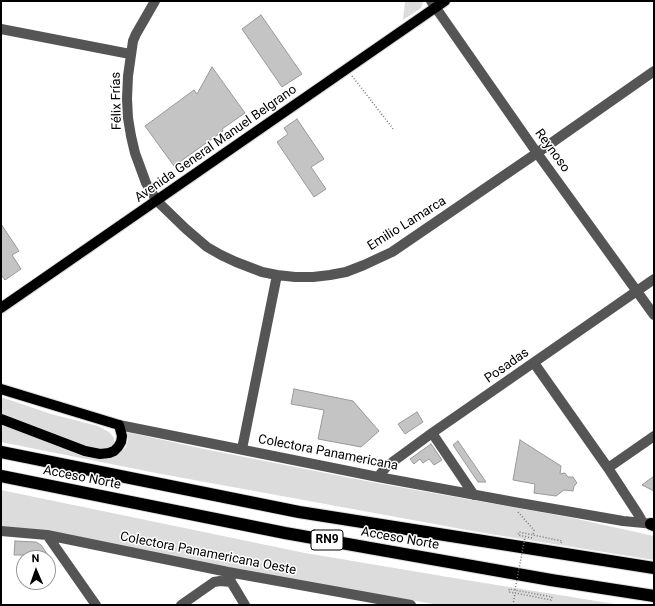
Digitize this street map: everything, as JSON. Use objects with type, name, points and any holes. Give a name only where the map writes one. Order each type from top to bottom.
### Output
[{"type":"highway","name":"Acceso Norte","points":[[1,452],[299,512],[654,568]]},
{"type":"highway","name":"Acceso Norte","points":[[1,476],[285,533],[551,580],[654,596]]},
{"type":"main road","name":"Avenida General Manuel Belgrano","points":[[1,308],[347,69],[434,4],[445,1]]},
{"type":"main road","name":"Colectora Panamericana","points":[[1,389],[119,425]]},
{"type":"main road","points":[[1,419],[86,451],[100,454],[109,453],[118,447],[122,436],[119,425]]},
{"type":"street","name":"Félix Frías","points":[[155,1],[133,41],[130,54],[127,99],[128,118],[135,153],[146,183],[156,201]]},
{"type":"street","name":"Reynoso","points":[[434,4],[537,153],[654,315]]},
{"type":"street","points":[[1,29],[130,54]]},
{"type":"street","name":"Emilio Lamarca","points":[[156,201],[199,240],[221,255],[250,268],[277,275],[295,277],[330,275],[346,272],[364,266],[392,252],[654,71]]},
{"type":"street","points":[[242,449],[277,275]]},
{"type":"street","name":"Posadas","points":[[378,477],[387,466],[432,433],[654,279]]},
{"type":"street","points":[[534,363],[608,468],[638,514],[650,524]]},
{"type":"street","name":"Colectora Panamericana","points":[[119,425],[474,495],[650,524]]},
{"type":"street","points":[[432,433],[474,495]]},
{"type":"street","points":[[608,468],[654,436]]},
{"type":"street","name":"Colectora Panamericana Oeste","points":[[1,531],[47,535],[230,572],[410,605]]},
{"type":"street","points":[[47,535],[96,605]]},
{"type":"street","points":[[230,572],[231,582],[245,605]]},
{"type":"street","points":[[182,605],[214,582],[231,582]]},
{"type":"path","points":[[347,69],[394,130]]},
{"type":"path","points":[[514,502],[517,511],[534,530],[533,535]]},
{"type":"path","points":[[532,538],[518,535],[519,532],[562,541],[561,544],[554,542]]},
{"type":"path","points":[[516,590],[525,537]]},
{"type":"path","points":[[509,589],[552,597],[551,600],[515,593],[509,592],[509,589]]},
{"type":"path","points":[[513,605],[515,593]]},
{"type":"shaded area","points":[[405,1],[423,2],[421,8],[403,20]]},
{"type":"shaded area","points":[[1,397],[51,414],[98,426],[109,432],[114,438],[114,443],[108,448],[102,449],[88,447],[1,413]]},
{"type":"shaded area","points":[[1,422],[105,458],[120,453],[126,447],[128,440],[127,432],[371,482],[568,517],[654,536],[654,560],[478,532],[156,473],[1,442]]},
{"type":"shaded area","points":[[1,490],[305,553],[621,605],[439,605],[1,529]]},
{"type":"building","points":[[261,15],[302,74],[282,87],[242,29]]},
{"type":"building","points":[[212,67],[245,113],[222,129],[223,131],[174,166],[145,126],[194,90],[197,94]]},
{"type":"building","points":[[297,119],[324,159],[311,167],[326,189],[314,197],[277,142],[288,134],[284,128]]},
{"type":"building","points":[[1,224],[19,251],[12,255],[21,269],[5,280],[1,275]]},
{"type":"building","points":[[294,389],[353,401],[379,431],[361,447],[318,439],[324,410],[291,404]]},
{"type":"building","points":[[417,412],[423,422],[405,434],[398,424]]},
{"type":"building","points":[[520,440],[561,466],[560,474],[565,473],[568,477],[573,477],[577,483],[574,486],[573,491],[564,490],[556,496],[534,493],[535,484],[513,480]]},
{"type":"building","points":[[458,441],[486,482],[478,482],[453,445]]},
{"type":"building","points":[[431,444],[442,460],[434,465],[429,459],[423,463],[420,459],[414,464],[410,459]]},
{"type":"building","points":[[654,476],[654,491],[642,485]]},
{"type":"building","points":[[15,541],[36,542],[41,545],[44,550],[16,550],[16,555],[14,555]]}]
